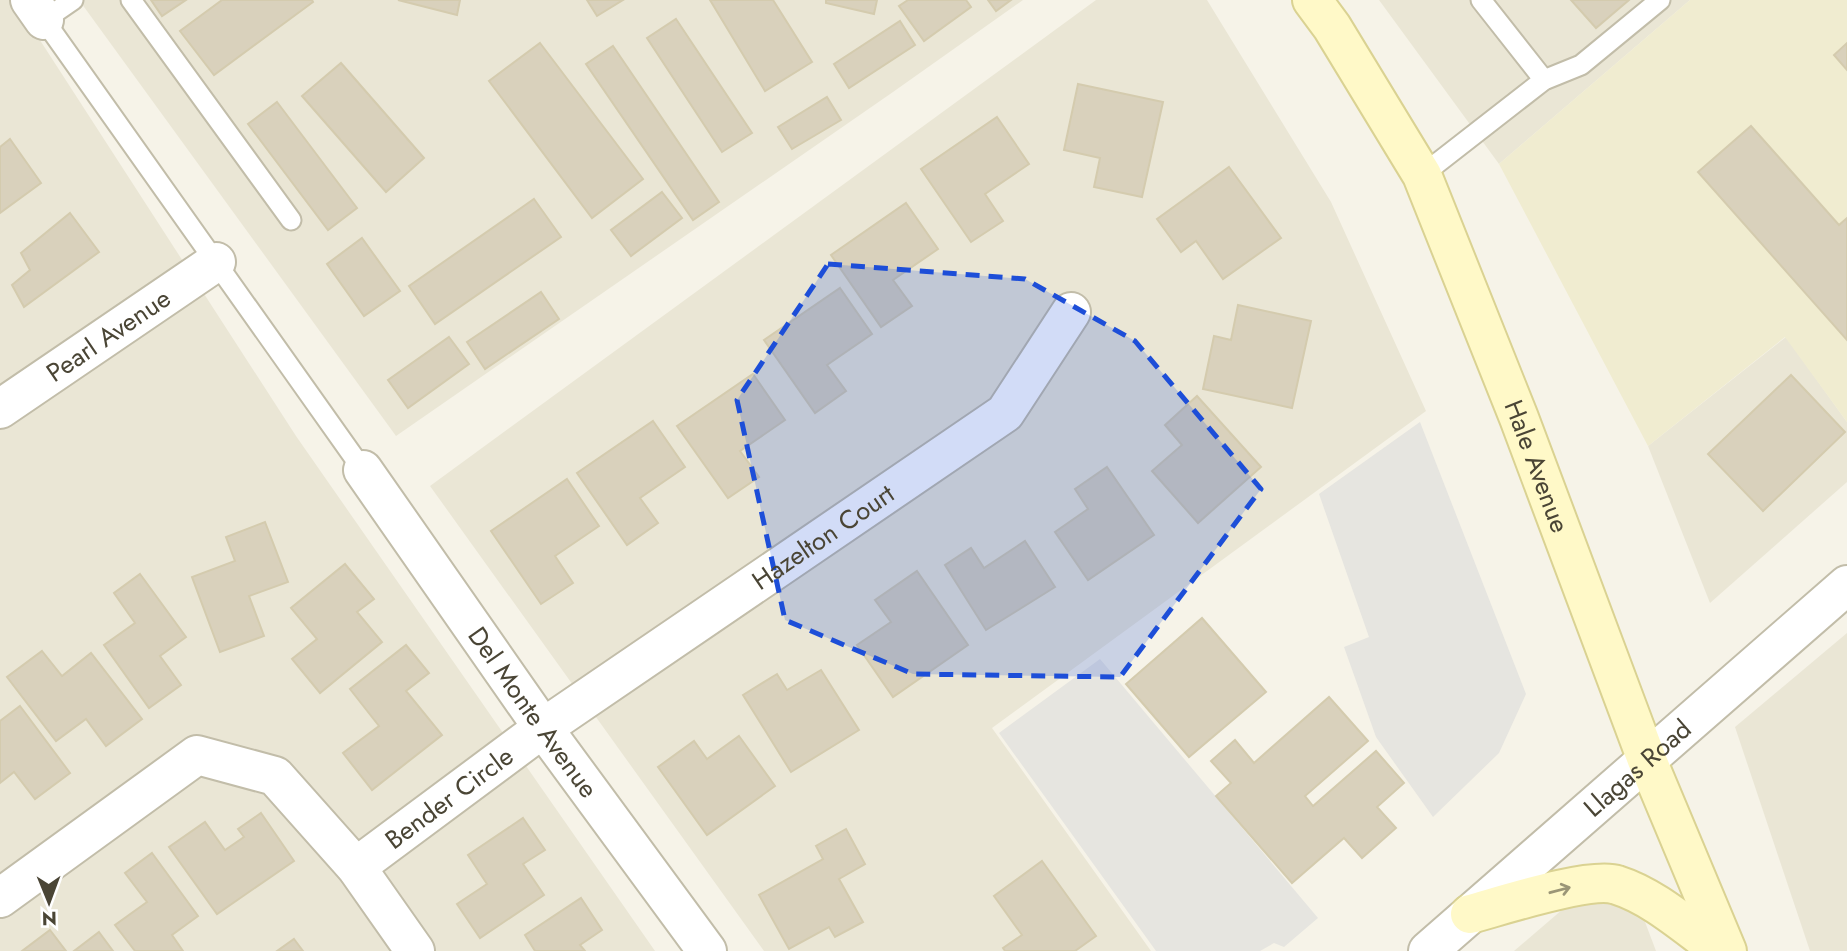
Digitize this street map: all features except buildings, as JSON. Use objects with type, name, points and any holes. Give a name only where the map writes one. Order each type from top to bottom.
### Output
[{"type":"main road","name":"Hale Avenue","points":[[1312,0],[1332,27],[1422,175],[1519,418],[1647,760],[1727,951]]},
{"type":"main road","points":[[1470,914],[1573,887],[1614,884],[1648,899],[1721,951]]},
{"type":"street","name":"Pearl Avenue","points":[[0,409],[216,262]]},
{"type":"street","name":"Hazelton Court","points":[[543,729],[1005,413],[1071,312]]},
{"type":"street","name":"Del Monte Avenue","points":[[363,470],[543,729],[707,951]]},
{"type":"street","name":"Llagas Road","points":[[1428,951],[1847,585]]},
{"type":"street","name":"Bender Circle","points":[[356,867],[543,729]]},
{"type":"street","points":[[0,898],[197,755],[275,776],[356,867],[415,951]]},
{"type":"lane","points":[[131,0],[291,220]]},
{"type":"lane","points":[[1482,0],[1544,80]]},
{"type":"lane","points":[[1422,175],[1544,80],[1581,65],[1660,0]]},
{"type":"lane","points":[[49,7],[216,262],[363,470]]},
{"type":"highlighted area","points":[[828,264],[1025,279],[1135,341],[1261,489],[1120,677],[913,674],[785,620],[737,400]]},
{"type":"shaded area","points":[[0,0],[14,0],[296,436],[655,951],[0,951]]},
{"type":"shaded area","points":[[79,0],[1023,0],[396,436]]},
{"type":"shaded area","points":[[1096,0],[1207,0],[1331,202],[1426,411],[992,728],[1151,951],[764,951],[430,486]]},
{"type":"shaded area","points":[[1379,0],[1690,0],[1499,164]]},
{"type":"shaded area","points":[[1690,0],[1847,0],[1847,422],[1785,337],[1648,446],[1499,164]]},
{"type":"shaded area","points":[[1786,337],[1847,422],[1847,482],[1710,603],[1648,446]]},
{"type":"shaded area","points":[[1420,422],[1526,694],[1499,753],[1433,817],[1376,737],[1344,647],[1369,637],[1319,494]]},
{"type":"shaded area","points":[[1847,633],[1847,951],[1810,951],[1735,727]]},
{"type":"shaded area","points":[[1100,659],[1318,918],[1284,947],[1274,943],[1260,951],[1156,951],[999,733]]},
{"type":"shaded area","points":[[1577,897],[1639,906],[1656,951],[1514,951]]}]
